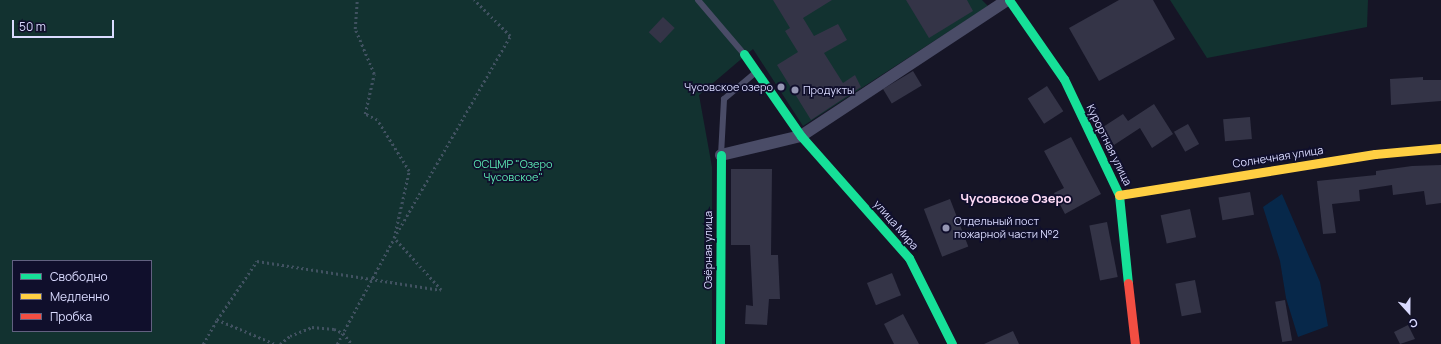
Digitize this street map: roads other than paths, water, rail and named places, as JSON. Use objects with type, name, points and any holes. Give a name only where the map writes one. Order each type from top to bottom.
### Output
[{"type":"street","points":[[721,155],[801,136],[1008,0]]},
{"type":"street","name":"Курортная улица","points":[[1008,0],[1064,79],[1119,195],[1135,344]]},
{"type":"street","name":"улица Мира","points":[[744,54],[801,136],[909,258],[952,344]]},
{"type":"street","name":"Солнечная улица","points":[[1119,195],[1375,154],[1441,148]]},
{"type":"street","name":"Озёрная улица","points":[[720,344],[721,155]]},
{"type":"lane","points":[[698,0],[744,54]]},
{"type":"lane","points":[[721,155],[724,99],[757,72]]},
{"type":"water","points":[[1282,194],[1320,282],[1328,326],[1298,337],[1286,298],[1280,261],[1263,207]]},
{"type":"place","name":"Чусовское озеро","points":[[781,87]]},
{"type":"place","name":"Продукты","points":[[795,90]]},
{"type":"place","name":"Отдельный пост пожарной части №2","points":[[946,228]]},
{"type":"district","name":"Чусовское Озеро","points":[[1016,198]]},
{"type":"park label","name":"ОСЦМР \"Озеро Чусовское\"","points":[[513,171]]}]
